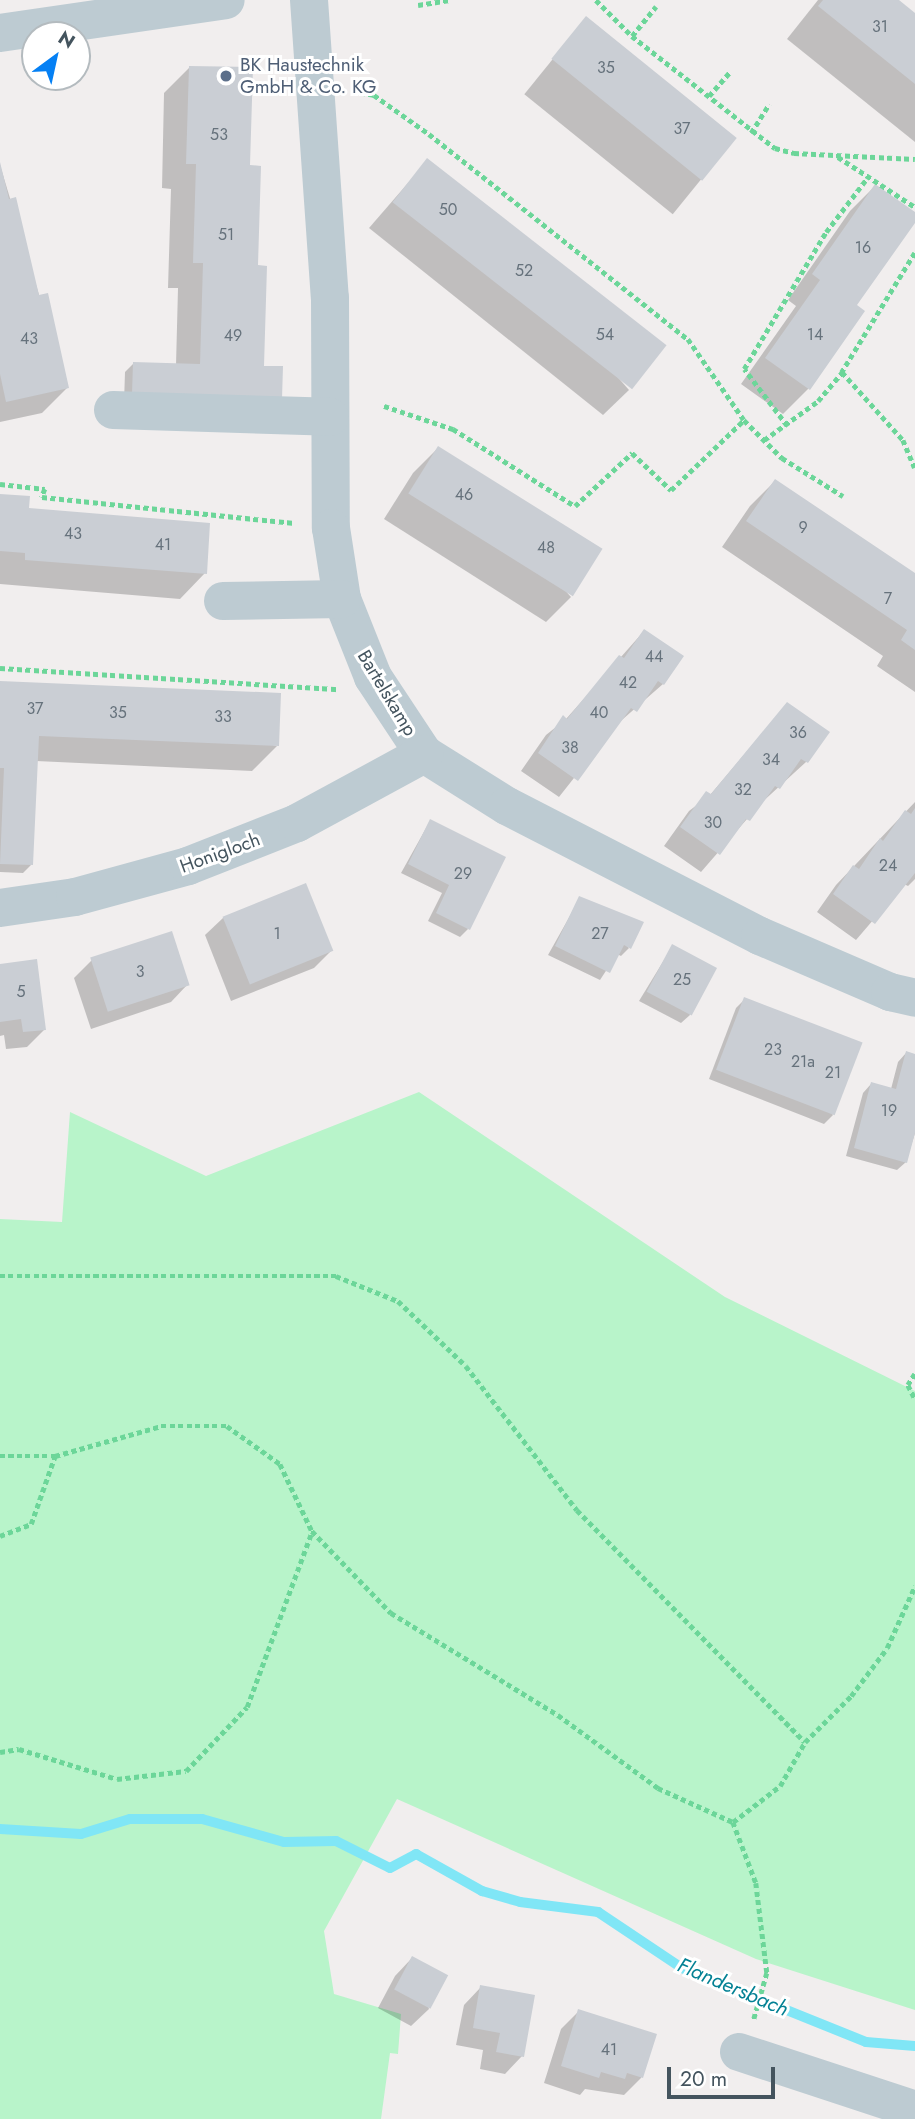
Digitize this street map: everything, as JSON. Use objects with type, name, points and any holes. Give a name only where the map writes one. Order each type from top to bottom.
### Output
[{"type":"street","points":[[0,33],[226,0]]},
{"type":"street","name":"Bartelskamp","points":[[309,0],[330,298],[331,528],[342,598],[373,677],[424,754],[507,806],[760,936],[890,992],[915,998]]},
{"type":"street","points":[[113,410],[330,417]]},
{"type":"street","points":[[223,601],[342,598]]},
{"type":"street","name":"Honigloch","points":[[0,908],[75,897],[188,866],[297,824],[424,754]]},
{"type":"street","points":[[738,2052],[915,2110]]},
{"type":"path","points":[[418,5],[450,0]]},
{"type":"path","points":[[596,0],[632,36],[709,96],[751,133],[785,150],[837,156],[915,159]]},
{"type":"path","points":[[632,36],[656,6]]},
{"type":"path","points":[[709,96],[732,71]]},
{"type":"path","points":[[348,91],[374,95],[429,134],[688,339],[744,420],[782,458],[843,496]]},
{"type":"path","points":[[751,133],[769,104]]},
{"type":"path","points":[[837,156],[915,207]]},
{"type":"path","points":[[787,426],[744,369],[826,233],[868,177]]},
{"type":"path","points":[[764,440],[787,426],[818,401],[842,372],[915,253]]},
{"type":"path","points":[[842,372],[903,440],[915,468]]},
{"type":"path","points":[[384,406],[453,429],[575,506],[632,453],[671,490],[744,420]]},
{"type":"path","points":[[0,484],[45,489],[43,497],[298,524]]},
{"type":"path","points":[[0,668],[345,689]]},
{"type":"path","points":[[0,1276],[336,1276],[398,1301],[466,1366],[577,1510],[806,1742]]},
{"type":"path","points":[[915,1374],[908,1385],[915,1399]]},
{"type":"path","points":[[0,1456],[55,1456],[161,1426],[227,1426],[280,1464],[312,1531],[391,1613],[558,1715],[658,1788],[733,1822],[756,1883],[767,1973],[755,2017]]},
{"type":"path","points":[[0,1536],[31,1524],[55,1456]]},
{"type":"path","points":[[0,1752],[19,1749],[117,1779],[186,1771],[247,1707],[312,1531]]},
{"type":"path","points":[[733,1822],[780,1786],[806,1742],[851,1696],[887,1648],[915,1586]]},
{"type":"green space","points":[[419,1092],[725,1297],[915,1391],[915,2010],[756,1959],[397,1799],[324,1931],[334,1994],[401,2014],[398,2054],[390,2053],[381,2119],[0,2119],[0,1219],[62,1222],[70,1112],[206,1176]]},
{"type":"building","points":[[823,0],[899,0],[915,13],[915,84],[818,6]]},
{"type":"building","points":[[586,16],[737,138],[702,181],[551,59]]},
{"type":"building","points":[[189,66],[253,67],[250,165],[261,166],[258,265],[267,266],[264,366],[283,366],[282,399],[132,394],[133,362],[200,364],[203,263],[193,263],[196,164],[186,164]]},
{"type":"building","points":[[427,158],[667,345],[632,389],[393,202]]},
{"type":"building","points":[[0,162],[9,199],[16,197],[39,295],[48,293],[69,388],[6,402],[0,374]]},
{"type":"building","points":[[875,184],[915,212],[915,223],[857,305],[865,311],[810,390],[765,358],[820,280],[812,274]]},
{"type":"building","points":[[438,446],[603,549],[573,596],[408,493]]},
{"type":"building","points":[[775,479],[915,573],[915,650],[901,640],[907,630],[746,521]]},
{"type":"building","points":[[0,494],[30,496],[29,508],[210,523],[207,574],[25,560],[25,553],[0,551]]},
{"type":"building","points":[[644,629],[684,656],[664,685],[658,681],[637,712],[631,708],[578,781],[538,753],[563,715],[567,719],[619,655],[624,658]]},
{"type":"building","points":[[0,681],[281,693],[279,746],[39,736],[33,865],[0,864],[4,768],[0,768]]},
{"type":"building","points":[[787,702],[830,732],[808,763],[801,759],[780,789],[775,786],[750,821],[746,819],[720,855],[680,827],[706,791],[711,794]]},
{"type":"building","points":[[915,808],[915,873],[875,924],[833,894],[853,865],[859,869],[880,838],[883,841],[905,810],[911,814]]},
{"type":"building","points":[[430,819],[506,857],[470,930],[436,913],[449,885],[408,864]]},
{"type":"building","points":[[306,883],[333,951],[250,984],[223,917]]},
{"type":"building","points":[[579,896],[644,922],[631,949],[624,945],[610,973],[555,946]]},
{"type":"building","points":[[172,931],[190,985],[108,1012],[90,958]]},
{"type":"building","points":[[672,944],[717,968],[692,1016],[647,992]]},
{"type":"building","points":[[37,959],[46,1030],[23,1032],[21,1019],[0,1022],[0,964]]},
{"type":"building","points":[[744,997],[863,1043],[835,1115],[716,1070]]},
{"type":"building","points":[[906,1051],[915,1054],[915,1133],[907,1163],[854,1148],[871,1082],[896,1089]]},
{"type":"building","points":[[412,1956],[448,1975],[430,2009],[394,1990]]},
{"type":"building","points":[[480,1985],[535,1995],[524,2057],[496,2052],[500,2033],[473,2028]]},
{"type":"building","points":[[578,2009],[657,2034],[643,2078],[627,2073],[625,2079],[601,2072],[599,2078],[561,2066]]},
{"type":"waterway","name":"Flandersbach","points":[[0,1829],[81,1834],[130,1819],[202,1819],[284,1842],[336,1841],[390,1868],[416,1854],[482,1891],[520,1902],[598,1912],[682,1968],[866,2042],[915,2046]]},
{"type":"place","name":"BK Haustechnik GmbH & Co. KG","points":[[226,76]]}]
